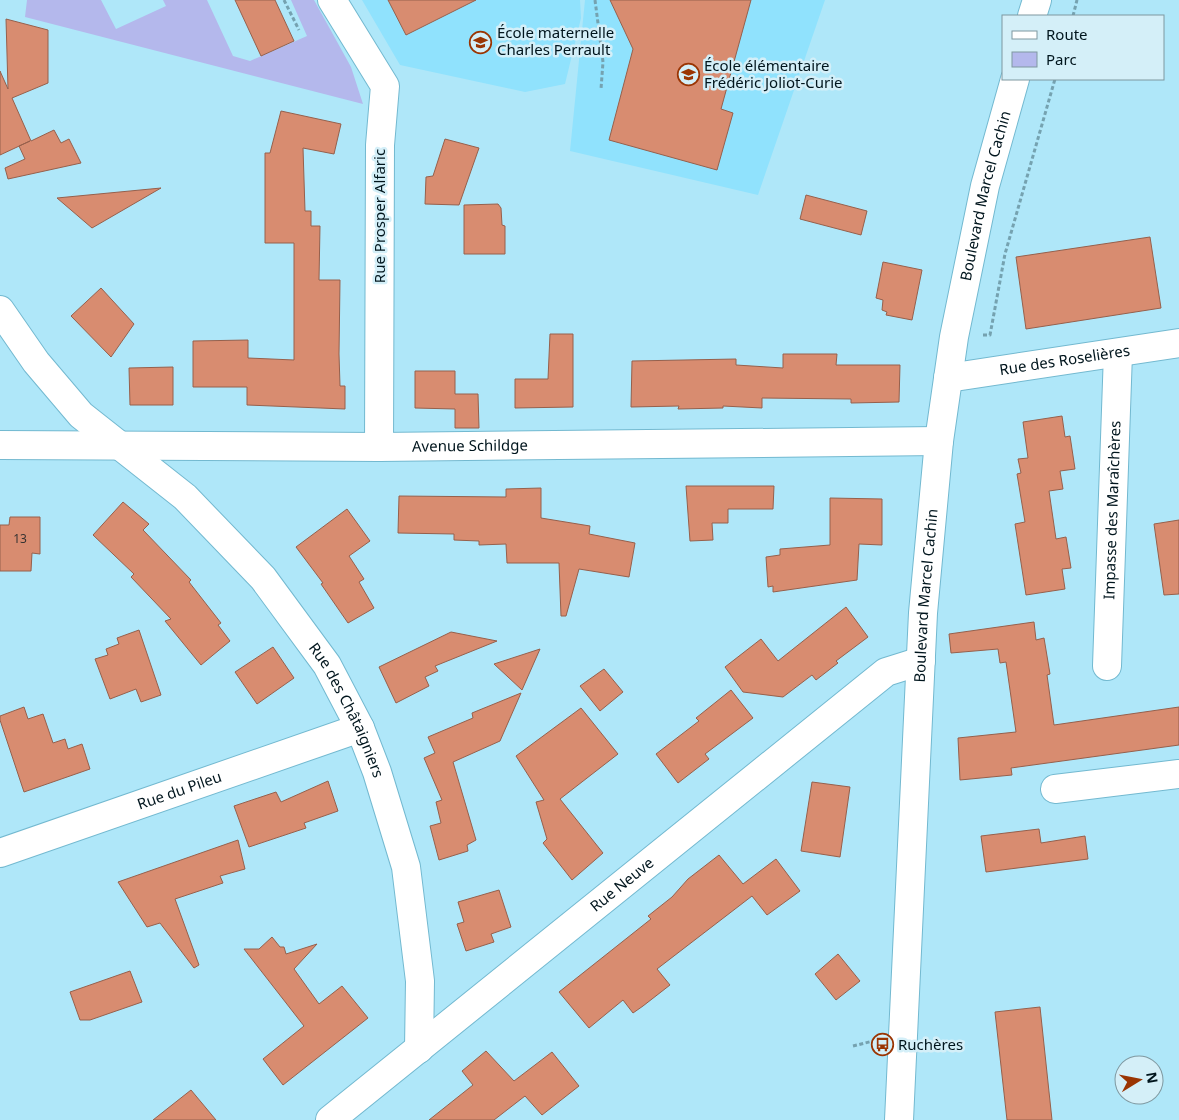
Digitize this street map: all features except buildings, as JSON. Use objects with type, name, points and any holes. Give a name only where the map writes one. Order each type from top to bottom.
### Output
[{"type":"street","name":"Rue Prosper Alfaric","points":[[332,0],[385,86],[380,145],[379,447]]},
{"type":"street","points":[[1032,15],[1037,0]]},
{"type":"street","name":"Boulevard Marcel Cachin","points":[[899,1120],[920,661],[939,441],[954,337],[985,186],[1015,80]]},
{"type":"street","name":"Rue des Châtaigniers","points":[[0,310],[36,362],[81,415],[186,497],[263,578],[327,665],[360,728],[377,772],[406,867],[420,981],[419,1049]]},
{"type":"street","name":"Rue des Roselières","points":[[948,378],[1179,343]]},
{"type":"street","name":"Impasse des Maraîchères","points":[[1107,666],[1118,352]]},
{"type":"street","name":"Avenue Schildge","points":[[0,445],[379,447],[939,441]]},
{"type":"street","name":"Rue Neuve","points":[[330,1120],[886,672],[920,661]]},
{"type":"street","name":"Rue du Pileu","points":[[0,853],[360,728]]},
{"type":"street","points":[[1055,789],[1179,774]]},
{"type":"path","points":[[284,0],[299,30]]},
{"type":"path","points":[[595,0],[602,62],[601,89]]},
{"type":"path","points":[[1073,15],[1078,0]]},
{"type":"path","points":[[954,337],[990,335],[1004,254],[1054,80]]},
{"type":"shaded area","name":"École maternelle Charles Perrault","points":[[362,0],[580,0],[581,18],[565,84],[525,92],[400,65]]},
{"type":"shaded area","name":"École élémentaire Frédéric Joliot-Curie","points":[[585,0],[825,0],[758,195],[570,151]]},
{"type":"green space","points":[[27,0],[101,0],[116,29],[166,6],[163,0],[207,0],[233,56],[250,61],[307,36],[291,0],[314,0],[351,67],[363,104],[25,17]]},
{"type":"place","name":"École maternelle Charles Perrault","points":[[481,42]]},
{"type":"place","name":"École élémentaire Frédéric Joliot-Curie","points":[[688,75]]},
{"type":"place","name":"Ruchères","points":[[882,1045]]}]
